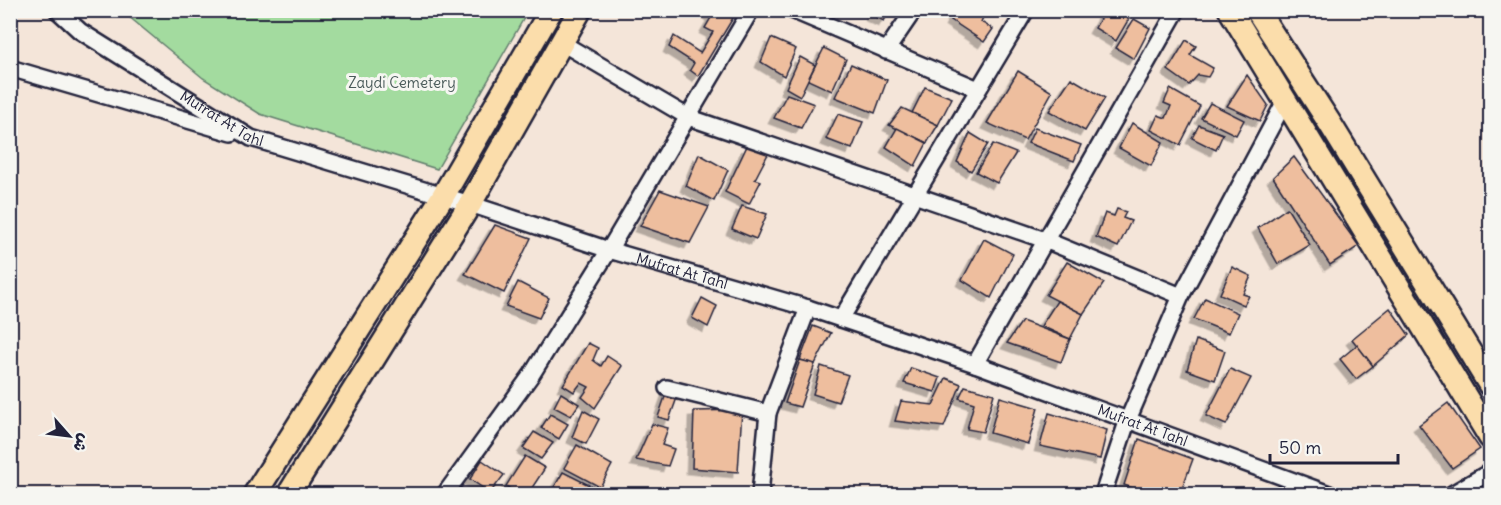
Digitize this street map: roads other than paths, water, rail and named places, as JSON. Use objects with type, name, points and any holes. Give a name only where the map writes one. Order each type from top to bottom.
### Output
[{"type":"main road","points":[[255,495],[443,196],[551,10]]},
{"type":"main road","points":[[289,495],[470,204],[580,10]]},
{"type":"main road","points":[[1230,10],[1491,436]]},
{"type":"main road","points":[[1257,10],[1336,132],[1491,385]]},
{"type":"street","name":"Mufrat At Tahl","points":[[57,10],[80,31],[250,138],[470,204],[609,250],[808,308],[975,364],[1329,495]]},
{"type":"street","points":[[445,495],[532,374],[609,250],[751,10]]},
{"type":"street","points":[[792,10],[978,89]]},
{"type":"street","points":[[886,51],[914,10]]},
{"type":"street","points":[[841,319],[1026,10]]},
{"type":"street","points":[[975,364],[1178,10]]},
{"type":"street","points":[[562,43],[687,117],[1045,240],[1181,296]]},
{"type":"street","points":[[10,68],[250,138]]},
{"type":"street","points":[[1103,495],[1127,422],[1181,296],[1285,101]]},
{"type":"street","points":[[760,495],[768,413],[808,308]]},
{"type":"street","points":[[667,387],[768,413]]},
{"type":"street","points":[[1452,495],[1491,472]]},
{"type":"park label","name":"Zaydi Cemetery","points":[[402,83]]}]
